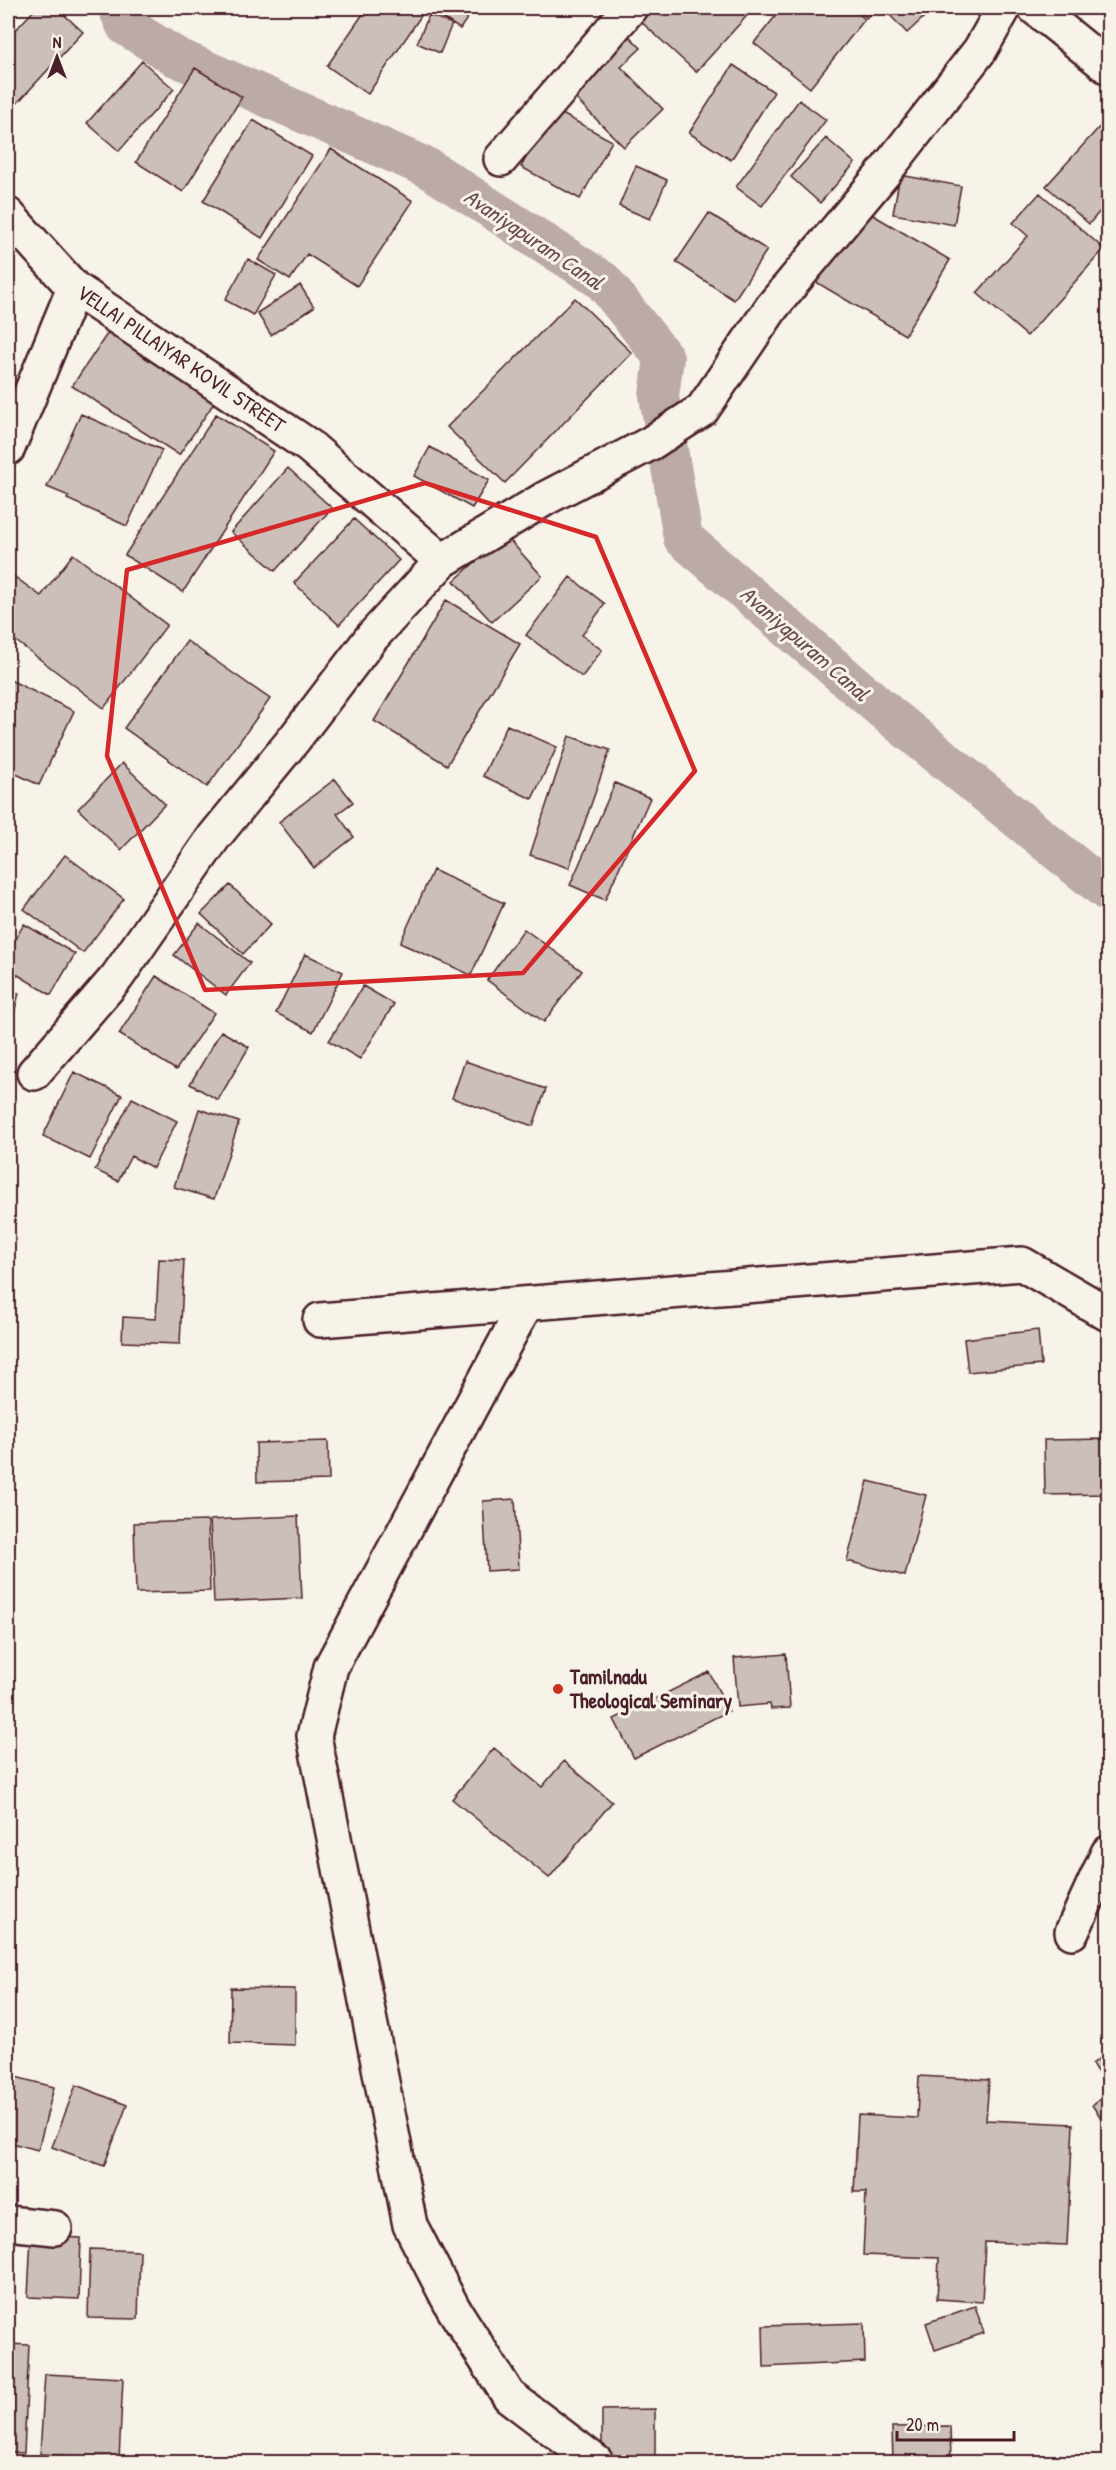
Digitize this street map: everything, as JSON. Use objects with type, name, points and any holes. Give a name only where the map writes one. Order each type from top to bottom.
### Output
[{"type":"street","points":[[501,159],[630,8]]},
{"type":"street","points":[[34,1073],[117,976],[214,837],[295,738],[372,636],[442,561],[546,498],[651,444],[702,410],[772,308],[884,174],[980,50],[1004,8]]},
{"type":"street","points":[[1035,8],[1108,68]]},
{"type":"street","name":"VELLAI PILLAIYAR KOVIL STREET","points":[[8,215],[74,288],[309,446],[442,561]]},
{"type":"street","points":[[8,448],[74,288]]},
{"type":"street","points":[[320,1320],[1022,1264],[1108,1314]]},
{"type":"street","points":[[526,1304],[331,1667],[314,1736],[410,2225],[453,2308],[509,2396],[596,2463]]},
{"type":"street","points":[[1072,1932],[1108,1853]]},
{"type":"street","points":[[8,2223],[55,2228]]},
{"type":"highlighted area","points":[[425,483],[596,537],[695,771],[523,973],[205,990],[107,756],[127,570]]},
{"type":"building","points":[[36,8],[57,8],[83,32],[8,113],[8,38]]},
{"type":"building","points":[[367,8],[414,8],[423,13],[368,94],[327,66]]},
{"type":"building","points":[[427,8],[474,8],[460,29]]},
{"type":"building","points":[[644,8],[753,9],[696,72],[636,17]]},
{"type":"building","points":[[782,8],[851,8],[865,19],[810,88],[754,43]]},
{"type":"building","points":[[856,8],[877,8],[867,18]]},
{"type":"building","points":[[891,8],[934,8],[907,33],[887,12]]},
{"type":"building","points":[[429,15],[452,24],[440,53],[417,43]]},
{"type":"building","points":[[629,36],[641,48],[621,67],[663,109],[624,147],[571,94]]},
{"type":"building","points":[[142,61],[174,89],[119,151],[87,123]]},
{"type":"building","points":[[733,65],[774,92],[731,160],[689,133]]},
{"type":"building","points":[[195,68],[242,97],[183,192],[136,162]]},
{"type":"building","points":[[799,100],[826,120],[762,206],[736,187]]},
{"type":"building","points":[[553,109],[612,141],[580,199],[521,167]]},
{"type":"building","points":[[253,120],[312,156],[262,238],[203,201]]},
{"type":"building","points":[[1103,123],[1108,128],[1108,202],[1089,224],[1046,186]]},
{"type":"building","points":[[826,138],[855,163],[820,203],[791,177]]},
{"type":"building","points":[[331,149],[413,201],[357,286],[307,254],[290,280],[258,260]]},
{"type":"building","points":[[636,166],[667,180],[650,219],[619,206]]},
{"type":"building","points":[[900,175],[961,186],[954,225],[893,214]]},
{"type":"building","points":[[1040,193],[1104,249],[1027,336],[977,293],[1028,236],[1013,223]]},
{"type":"building","points":[[861,208],[950,260],[905,335],[816,282]]},
{"type":"building","points":[[709,213],[767,250],[734,300],[676,262]]},
{"type":"building","points":[[248,259],[276,275],[253,315],[225,300]]},
{"type":"building","points":[[300,285],[314,307],[271,335],[257,313]]},
{"type":"building","points":[[575,298],[632,353],[505,483],[447,427]]},
{"type":"building","points":[[111,328],[218,397],[179,455],[72,386]]},
{"type":"building","points":[[81,414],[162,450],[127,526],[67,499],[69,496],[47,487]]},
{"type":"building","points":[[216,414],[274,451],[183,592],[125,555]]},
{"type":"building","points":[[430,447],[489,480],[472,508],[414,476]]},
{"type":"building","points":[[288,468],[332,508],[275,571],[231,532]]},
{"type":"building","points":[[354,519],[399,560],[339,625],[294,583]]},
{"type":"building","points":[[505,535],[542,576],[492,622],[454,581]]},
{"type":"building","points":[[73,554],[167,625],[104,708],[8,635],[8,572],[41,596]]},
{"type":"building","points":[[570,577],[605,604],[582,635],[602,650],[582,677],[526,635]]},
{"type":"building","points":[[446,600],[520,644],[447,765],[374,721]]},
{"type":"building","points":[[187,641],[270,699],[207,787],[124,728]]},
{"type":"building","points":[[8,679],[74,711],[39,785],[8,770]]},
{"type":"building","points":[[507,725],[557,747],[532,799],[483,776]]},
{"type":"building","points":[[569,736],[610,750],[569,868],[530,855]]},
{"type":"building","points":[[122,763],[165,804],[121,850],[78,809]]},
{"type":"building","points":[[335,779],[353,802],[337,814],[354,837],[314,868],[279,822]]},
{"type":"building","points":[[615,783],[650,798],[605,900],[570,885]]},
{"type":"building","points":[[65,855],[124,899],[83,953],[24,909]]},
{"type":"building","points":[[433,870],[504,903],[471,975],[400,943]]},
{"type":"building","points":[[230,885],[271,924],[243,954],[201,914]]},
{"type":"building","points":[[199,923],[250,963],[226,995],[174,955]]},
{"type":"building","points":[[24,924],[75,954],[51,995],[8,969],[8,952]]},
{"type":"building","points":[[524,929],[582,971],[544,1022],[487,980]]},
{"type":"building","points":[[305,954],[343,972],[313,1032],[276,1013]]},
{"type":"building","points":[[156,976],[214,1013],[176,1070],[119,1034]]},
{"type":"building","points":[[363,986],[394,1004],[360,1059],[329,1041]]},
{"type":"building","points":[[8,990],[19,993],[8,1037]]},
{"type":"building","points":[[221,1031],[249,1047],[218,1100],[190,1084]]},
{"type":"building","points":[[465,1061],[546,1089],[533,1126],[452,1098]]},
{"type":"building","points":[[74,1072],[122,1095],[90,1159],[43,1136]]},
{"type":"building","points":[[132,1098],[177,1121],[153,1168],[131,1156],[118,1181],[95,1170]]},
{"type":"building","points":[[199,1109],[239,1122],[214,1199],[174,1187]]},
{"type":"building","points":[[159,1259],[184,1260],[180,1344],[122,1342],[123,1317],[156,1319]]},
{"type":"building","points":[[1038,1330],[1041,1365],[968,1372],[964,1339]]},
{"type":"building","points":[[1108,1439],[1108,1494],[1045,1495],[1044,1440]]},
{"type":"building","points":[[328,1441],[329,1480],[257,1482],[256,1443]]},
{"type":"building","points":[[868,1481],[926,1495],[905,1576],[847,1561]]},
{"type":"building","points":[[515,1499],[519,1569],[487,1571],[483,1501]]},
{"type":"building","points":[[298,1516],[302,1598],[214,1602],[210,1520]]},
{"type":"building","points":[[208,1521],[210,1591],[136,1593],[134,1523]]},
{"type":"building","points":[[786,1654],[790,1708],[771,1709],[770,1704],[738,1707],[734,1658]]},
{"type":"building","points":[[709,1672],[729,1711],[634,1758],[614,1719]]},
{"type":"building","points":[[494,1748],[542,1787],[564,1761],[612,1802],[549,1878],[452,1799]]},
{"type":"building","points":[[231,1988],[295,1989],[295,2045],[230,2043]]},
{"type":"building","points":[[1108,2053],[1108,2088],[1092,2064]]},
{"type":"building","points":[[8,2075],[54,2087],[38,2150],[8,2142]]},
{"type":"building","points":[[919,2076],[989,2080],[986,2120],[1073,2124],[1067,2245],[985,2242],[982,2302],[937,2299],[939,2258],[863,2255],[866,2192],[854,2192],[858,2115],[917,2118]]},
{"type":"building","points":[[76,2085],[127,2105],[104,2166],[52,2147]]},
{"type":"building","points":[[1108,2094],[1108,2129],[1092,2105]]},
{"type":"building","points":[[31,2236],[81,2238],[79,2299],[28,2297]]},
{"type":"building","points":[[90,2249],[140,2251],[138,2319],[88,2318]]},
{"type":"building","points":[[975,2306],[984,2333],[935,2350],[926,2323]]},
{"type":"building","points":[[864,2323],[865,2362],[764,2367],[763,2326]]},
{"type":"building","points":[[8,2344],[29,2345],[24,2453],[8,2452]]},
{"type":"building","points":[[45,2374],[123,2378],[119,2459],[40,2454]]},
{"type":"building","points":[[655,2409],[655,2462],[602,2462],[602,2410]]},
{"type":"building","points":[[950,2426],[951,2462],[893,2462],[892,2427]]},
{"type":"waterway","name":"Avaniyapuram Canal","points":[[118,8],[126,26],[176,57],[428,168],[603,281],[664,358],[659,396],[683,538],[888,714],[1108,892]]},
{"type":"place","name":"Tamilnadu Theological Seminary","points":[[558,1689]]}]
